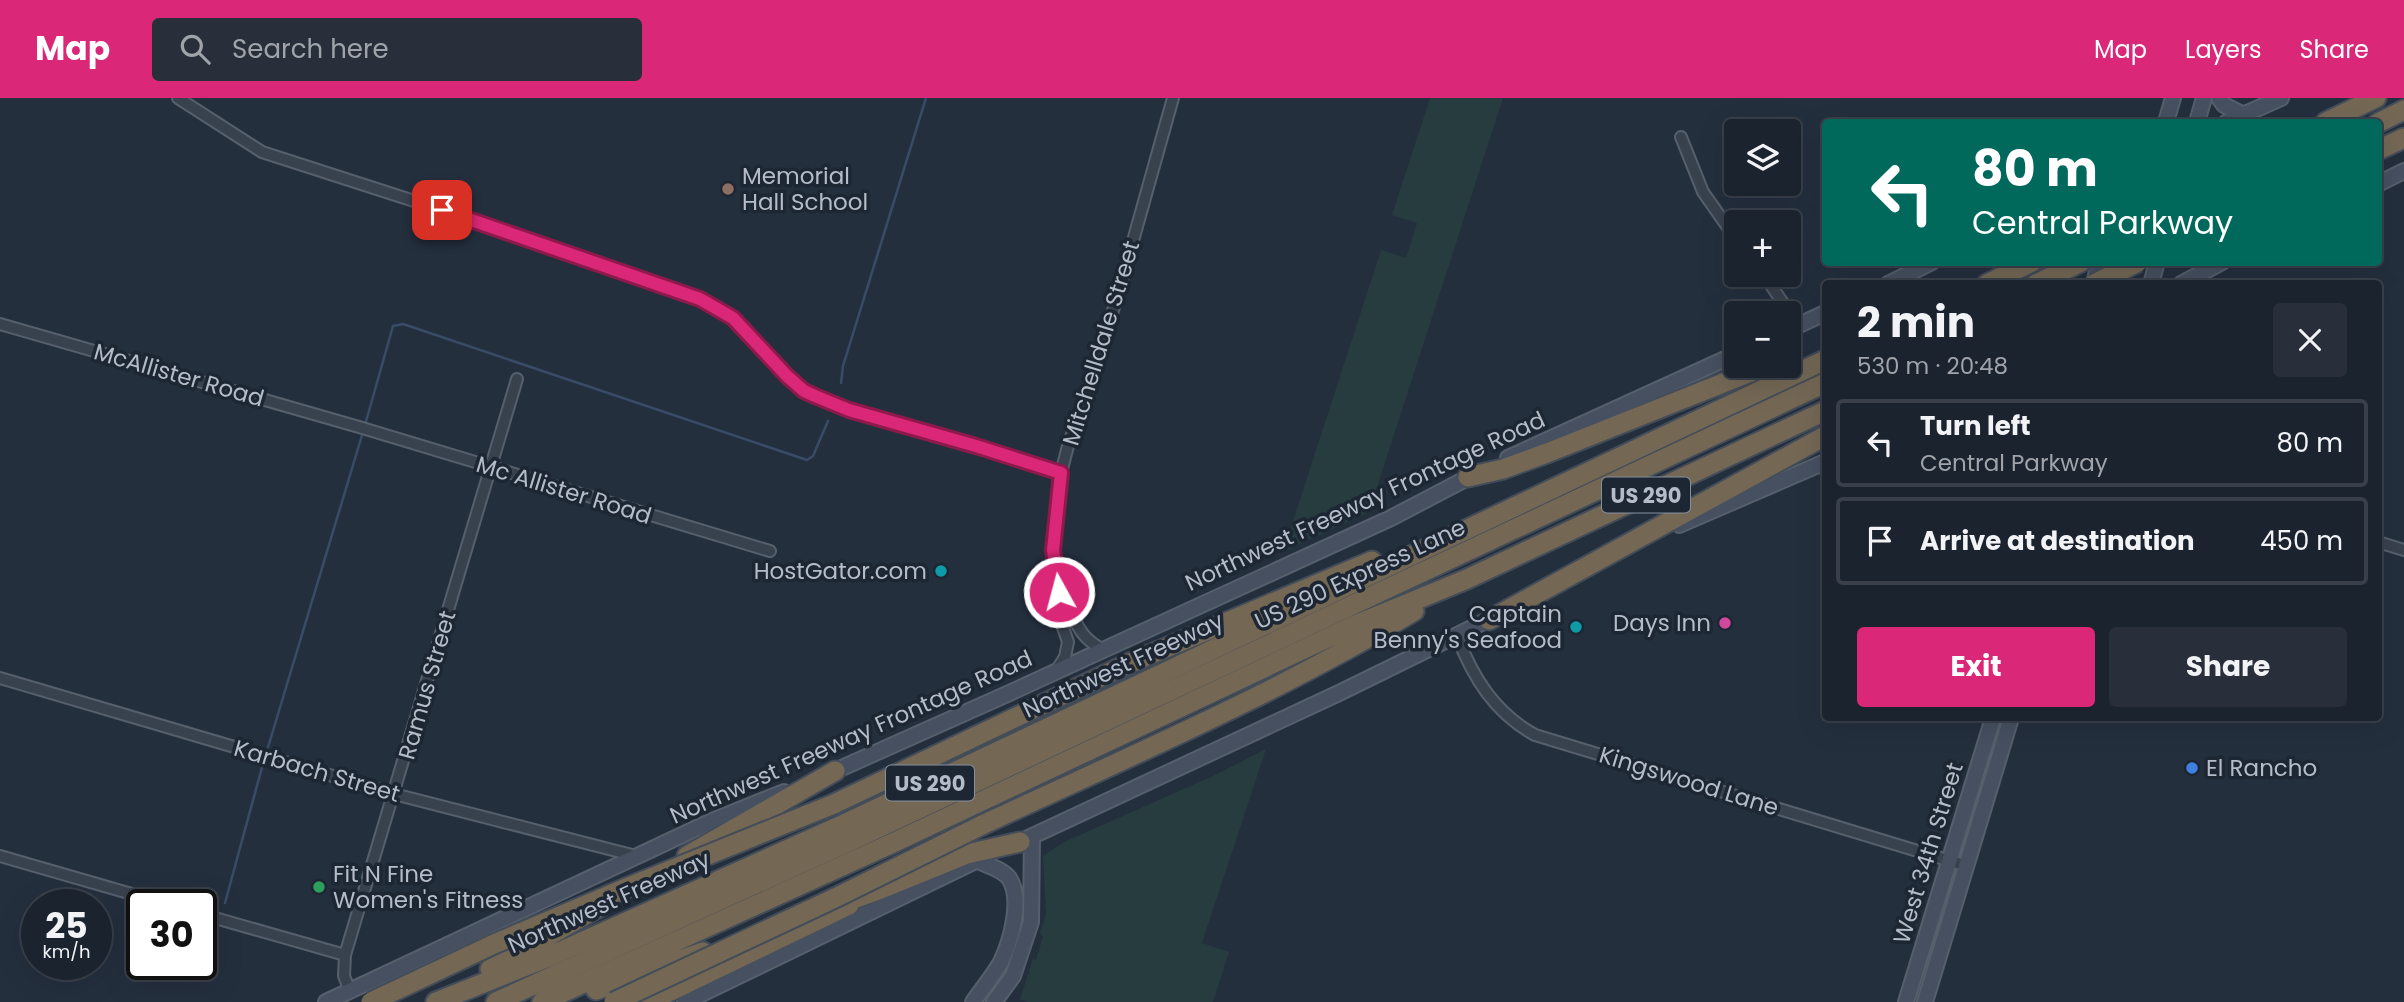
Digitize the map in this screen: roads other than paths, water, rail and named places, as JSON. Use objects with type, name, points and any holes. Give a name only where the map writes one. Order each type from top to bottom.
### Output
[{"type":"highway","points":[[2332,119],[2376,98]]},
{"type":"highway","points":[[2382,121],[2404,110]]},
{"type":"highway","points":[[2382,148],[2404,138]]},
{"type":"highway","points":[[1995,280],[2024,266]]},
{"type":"highway","points":[[2044,280],[2073,266]]},
{"type":"highway","points":[[2102,280],[2130,266]]},
{"type":"highway","points":[[1801,360],[1822,359]]},
{"type":"highway","name":"Northwest Freeway","points":[[444,999],[546,958],[842,825],[1822,360]]},
{"type":"highway","points":[[1468,477],[1503,469],[1547,453],[1736,378]]},
{"type":"highway","name":"US 290 Express Lane","points":[[496,1002],[859,837],[1822,384]]},
{"type":"highway","name":"US 290","points":[[543,1002],[895,842],[1354,625],[1467,579],[1822,412]]},
{"type":"highway","points":[[1489,620],[1822,438]]},
{"type":"highway","points":[[371,1002],[506,939],[834,804],[1191,636],[1374,560],[1405,560]]},
{"type":"highway","points":[[614,1002],[1246,702],[1348,651],[1467,579]]},
{"type":"highway","points":[[444,999],[491,969],[835,771]]},
{"type":"highway","points":[[543,1002],[574,998],[881,889],[967,854],[1026,839]]},
{"type":"highway","points":[[648,1002],[881,889]]},
{"type":"main road","points":[[2166,119],[2173,98]]},
{"type":"main road","points":[[2198,119],[2204,98]]},
{"type":"main road","points":[[2219,98],[2240,119],[2281,98]]},
{"type":"main road","points":[[2382,182],[2404,171]]},
{"type":"main road","points":[[1896,280],[1924,266]]},
{"type":"main road","points":[[2188,280],[2211,266]]},
{"type":"main road","points":[[1801,324],[1822,314]]},
{"type":"main road","name":"Northwest Freeway Frontage Road","points":[[326,1002],[712,821],[835,771],[1056,672],[1391,518],[1468,477],[1724,360]]},
{"type":"main road","points":[[685,1002],[976,860],[1457,636],[1650,537],[1822,463]]},
{"type":"main road","name":"West 34th Street","points":[[1906,1002],[1992,721]]},
{"type":"main road","name":"West 34th Street","points":[[1925,1002],[2010,721]]},
{"type":"main road","points":[[1974,781],[1992,785]]},
{"type":"main road","points":[[995,1002],[1013,976],[1031,922],[1026,839]]},
{"type":"main road","points":[[973,1002],[1001,961],[1015,919],[1015,892],[1008,876],[976,860]]},
{"type":"street","points":[[178,98],[262,152],[442,210],[700,299],[733,318],[787,376],[804,391],[815,396],[849,410],[1061,473]]},
{"type":"street","name":"Mitchelldale Street","points":[[1056,672],[1065,657],[1068,642],[1056,607],[1059,592],[1053,550],[1061,473],[1117,298],[1173,98]]},
{"type":"street","points":[[1681,137],[1703,192],[1724,222]]},
{"type":"street","name":"McAllister Road","points":[[0,324],[359,427]]},
{"type":"street","name":"Ramus Street","points":[[350,991],[344,976],[345,956],[517,379]]},
{"type":"street","name":"Mc Allister Road","points":[[359,427],[770,551]]},
{"type":"street","points":[[2382,543],[2404,550]]},
{"type":"street","name":"Mitchelldale Street","points":[[1059,592],[1068,603],[1085,640],[1103,650]]},
{"type":"street","name":"Kingswood Lane","points":[[1457,636],[1484,691],[1497,707],[1519,726],[1535,735],[1967,866]]},
{"type":"street","name":"Karbach Street","points":[[0,678],[394,794],[636,856]]},
{"type":"street","points":[[0,856],[126,892]]},
{"type":"street","points":[[217,919],[345,956]]},
{"type":"waterway","points":[[841,383],[843,366],[926,98]]},
{"type":"waterway","points":[[365,425],[393,326],[403,324],[807,460],[813,456],[828,421]]},
{"type":"waterway","points":[[266,754],[363,432]]},
{"type":"waterway","points":[[225,903],[264,760]]},
{"type":"place","name":"Memorial Hall School","points":[[728,189]]},
{"type":"place","name":"HostGator.com","points":[[941,571]]},
{"type":"place","name":"Days Inn","points":[[1725,623]]},
{"type":"place","name":"Captain Benny's Seafood","points":[[1576,627]]},
{"type":"place","name":"El Rancho","points":[[2192,768]]},
{"type":"place","name":"Fit N Fine Women's Fitness","points":[[319,887]]}]
